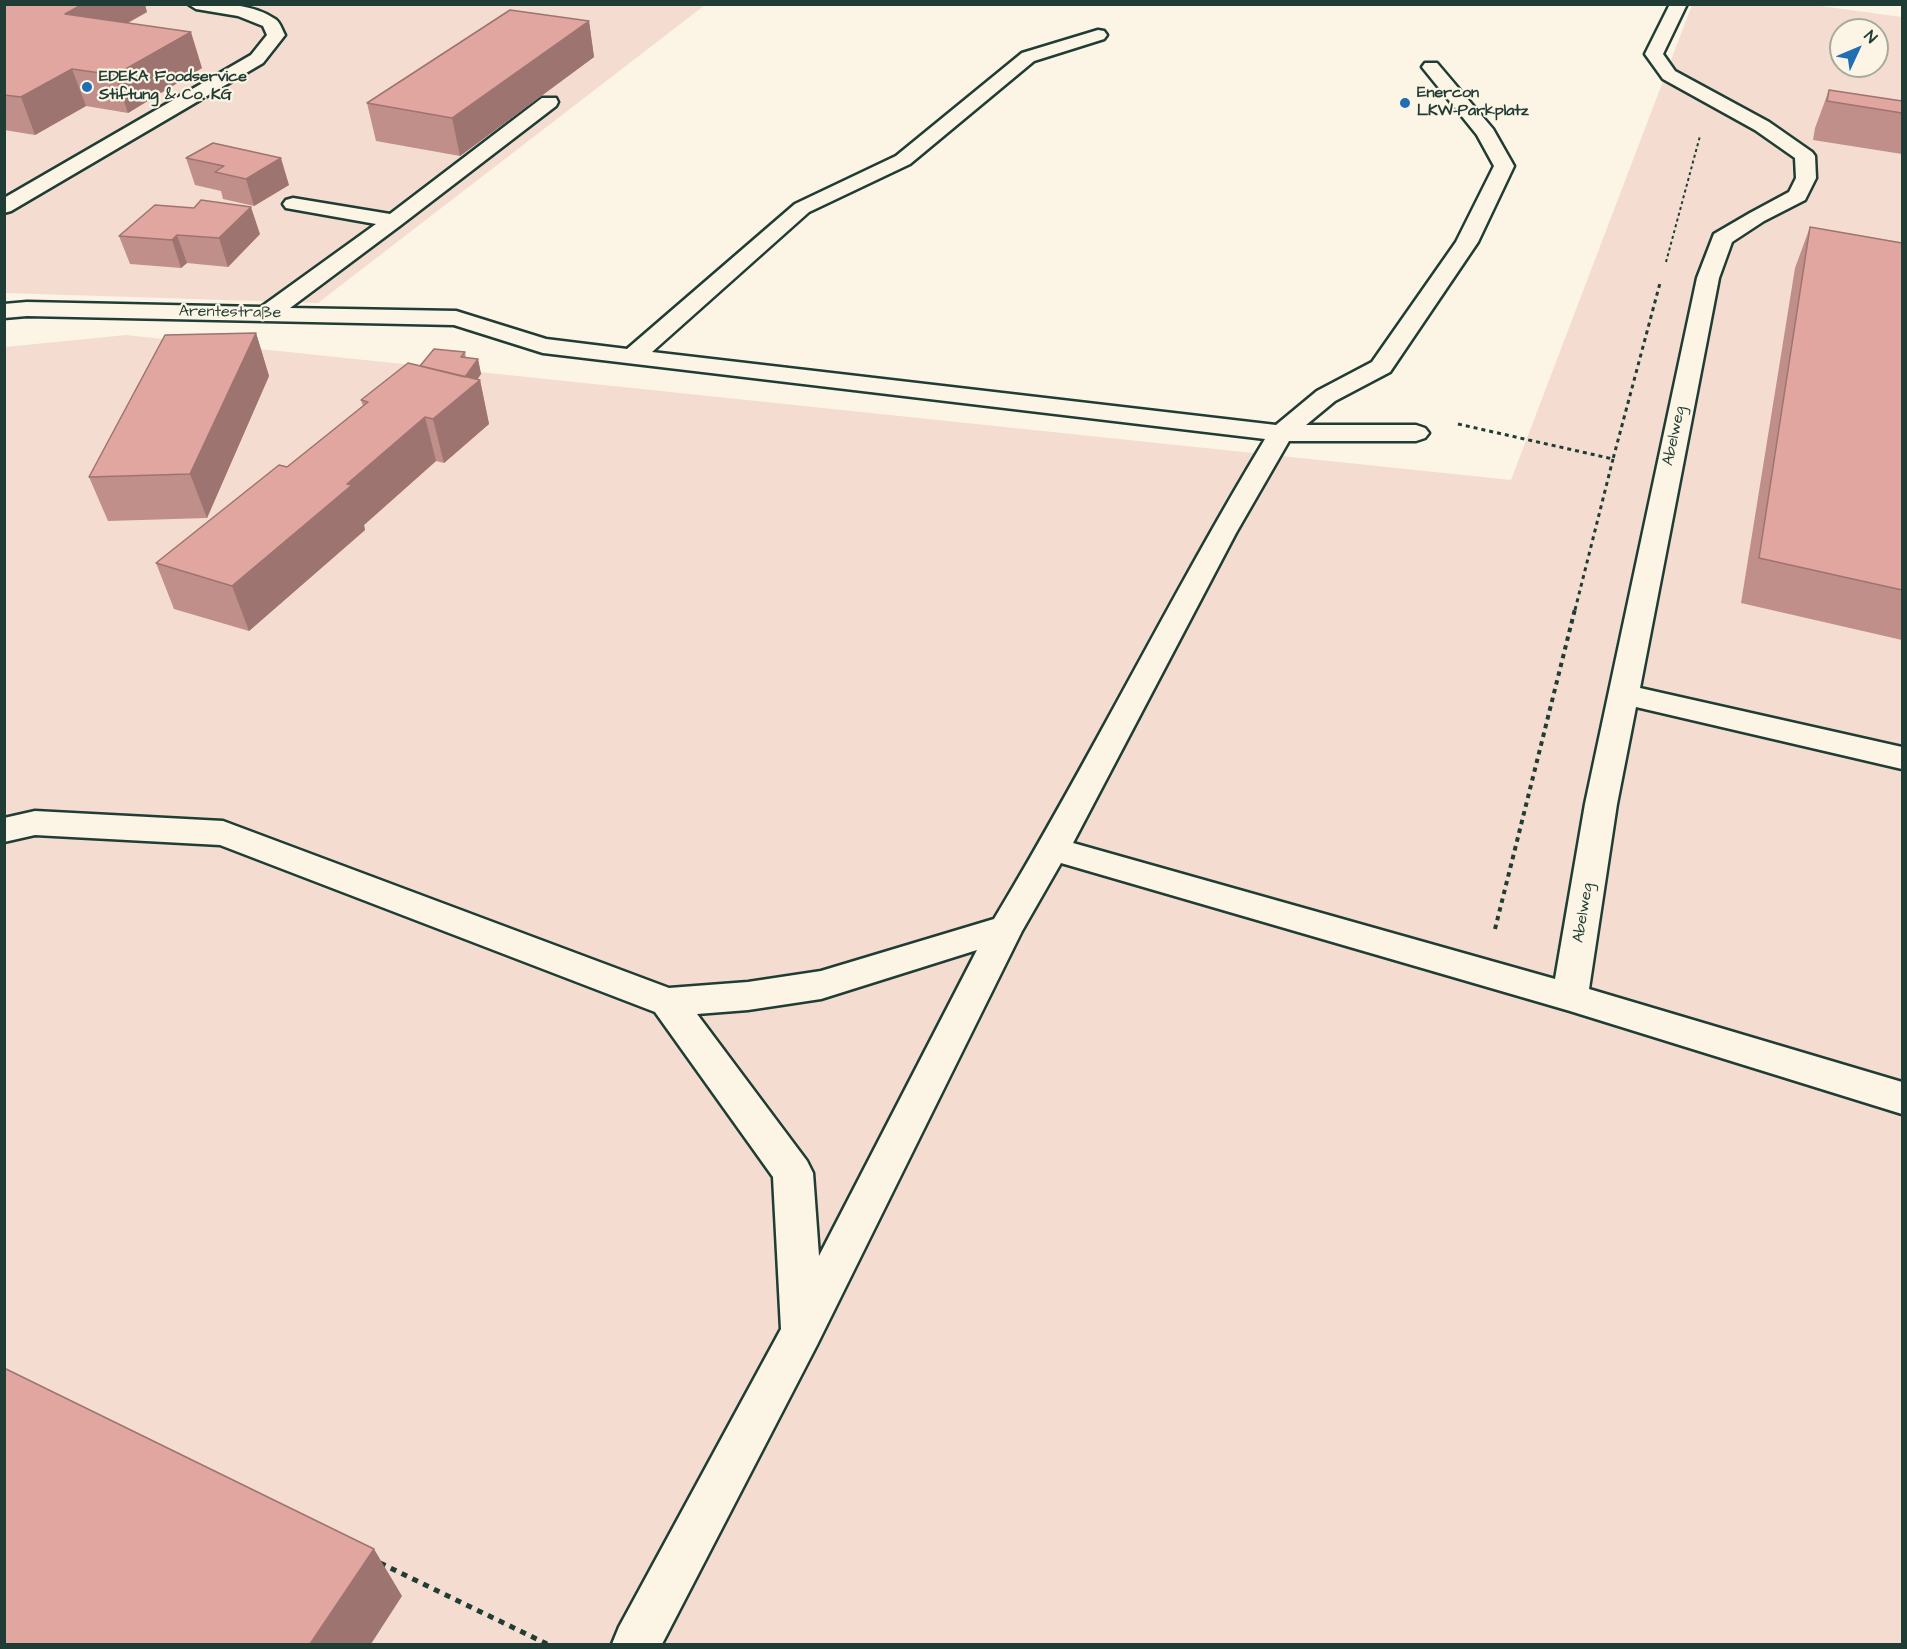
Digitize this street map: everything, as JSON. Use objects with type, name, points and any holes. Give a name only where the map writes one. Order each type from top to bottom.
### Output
[{"type":"street","points":[[4,207],[257,59],[276,35],[270,23],[242,12],[196,4]]},
{"type":"street","name":"Abelweg","points":[[1570,997],[1601,804],[1708,278],[1722,239],[1757,217],[1798,196],[1806,178],[1805,156],[1711,97],[1669,75],[1654,54],[1679,4]]},
{"type":"street","points":[[632,357],[802,208],[903,160],[1028,57],[1098,35]]},
{"type":"street","points":[[636,1644],[802,1331],[1006,927],[1053,849],[1222,533],[1281,433],[1326,396],[1381,367],[1467,242],[1504,166],[1486,132],[1431,67]]},
{"type":"street","points":[[266,314],[549,102]]},
{"type":"street","points":[[293,204],[394,220]]},
{"type":"street","name":"Arentestraße","points":[[4,311],[27,309],[456,318],[543,346],[632,357],[1281,433],[1416,433]]},
{"type":"street","points":[[1623,694],[1902,758]]},
{"type":"street","points":[[4,830],[35,823],[223,833],[668,1002],[748,996],[821,985],[1006,927]]},
{"type":"street","points":[[1053,849],[1570,997],[1902,1098]]},
{"type":"street","points":[[668,1002],[793,1173],[802,1331]]},
{"type":"path","points":[[1665,267],[1711,97]]},
{"type":"path","points":[[1484,972],[1613,459],[1662,278]]},
{"type":"path","points":[[1416,433],[1454,423],[1613,459]]},
{"type":"path","points":[[376,1562],[546,1644]]},
{"type":"shaded area","points":[[1806,4],[1902,17],[1902,1644],[5,1644],[5,347],[126,335],[1511,480],[1692,5]]},
{"type":"shaded area","points":[[5,5],[705,5],[318,303],[5,293]]},
{"type":"building","points":[[4,4],[83,4],[65,14],[191,32],[115,75],[72,69],[21,97],[4,95]]},
{"type":"building","points":[[510,10],[589,21],[452,118],[367,103]]},
{"type":"building","points":[[1829,90],[1902,101],[1902,113],[1827,101]]},
{"type":"building","points":[[213,143],[281,158],[246,179],[215,172],[224,166],[186,158]]},
{"type":"building","points":[[201,200],[251,207],[219,238],[177,235],[172,240],[119,236],[155,205],[194,208]]},
{"type":"building","points":[[1810,227],[1902,243],[1902,590],[1759,558]]},
{"type":"building","points":[[256,333],[190,474],[89,477],[165,335]]},
{"type":"building","points":[[434,349],[465,352],[461,357],[478,359],[465,377],[420,366]]},
{"type":"building","points":[[408,363],[480,380],[433,419],[425,417],[347,484],[352,485],[232,586],[156,563],[279,465],[287,467],[368,402],[361,400]]},
{"type":"building","points":[[4,1368],[374,1549],[310,1644],[4,1644]]},
{"type":"place","name":"EDEKA Foodservice Stiftung & Co. KG","points":[[87,87]]},
{"type":"place","name":"Enercon LKW-Parkplatz","points":[[1405,103]]}]
